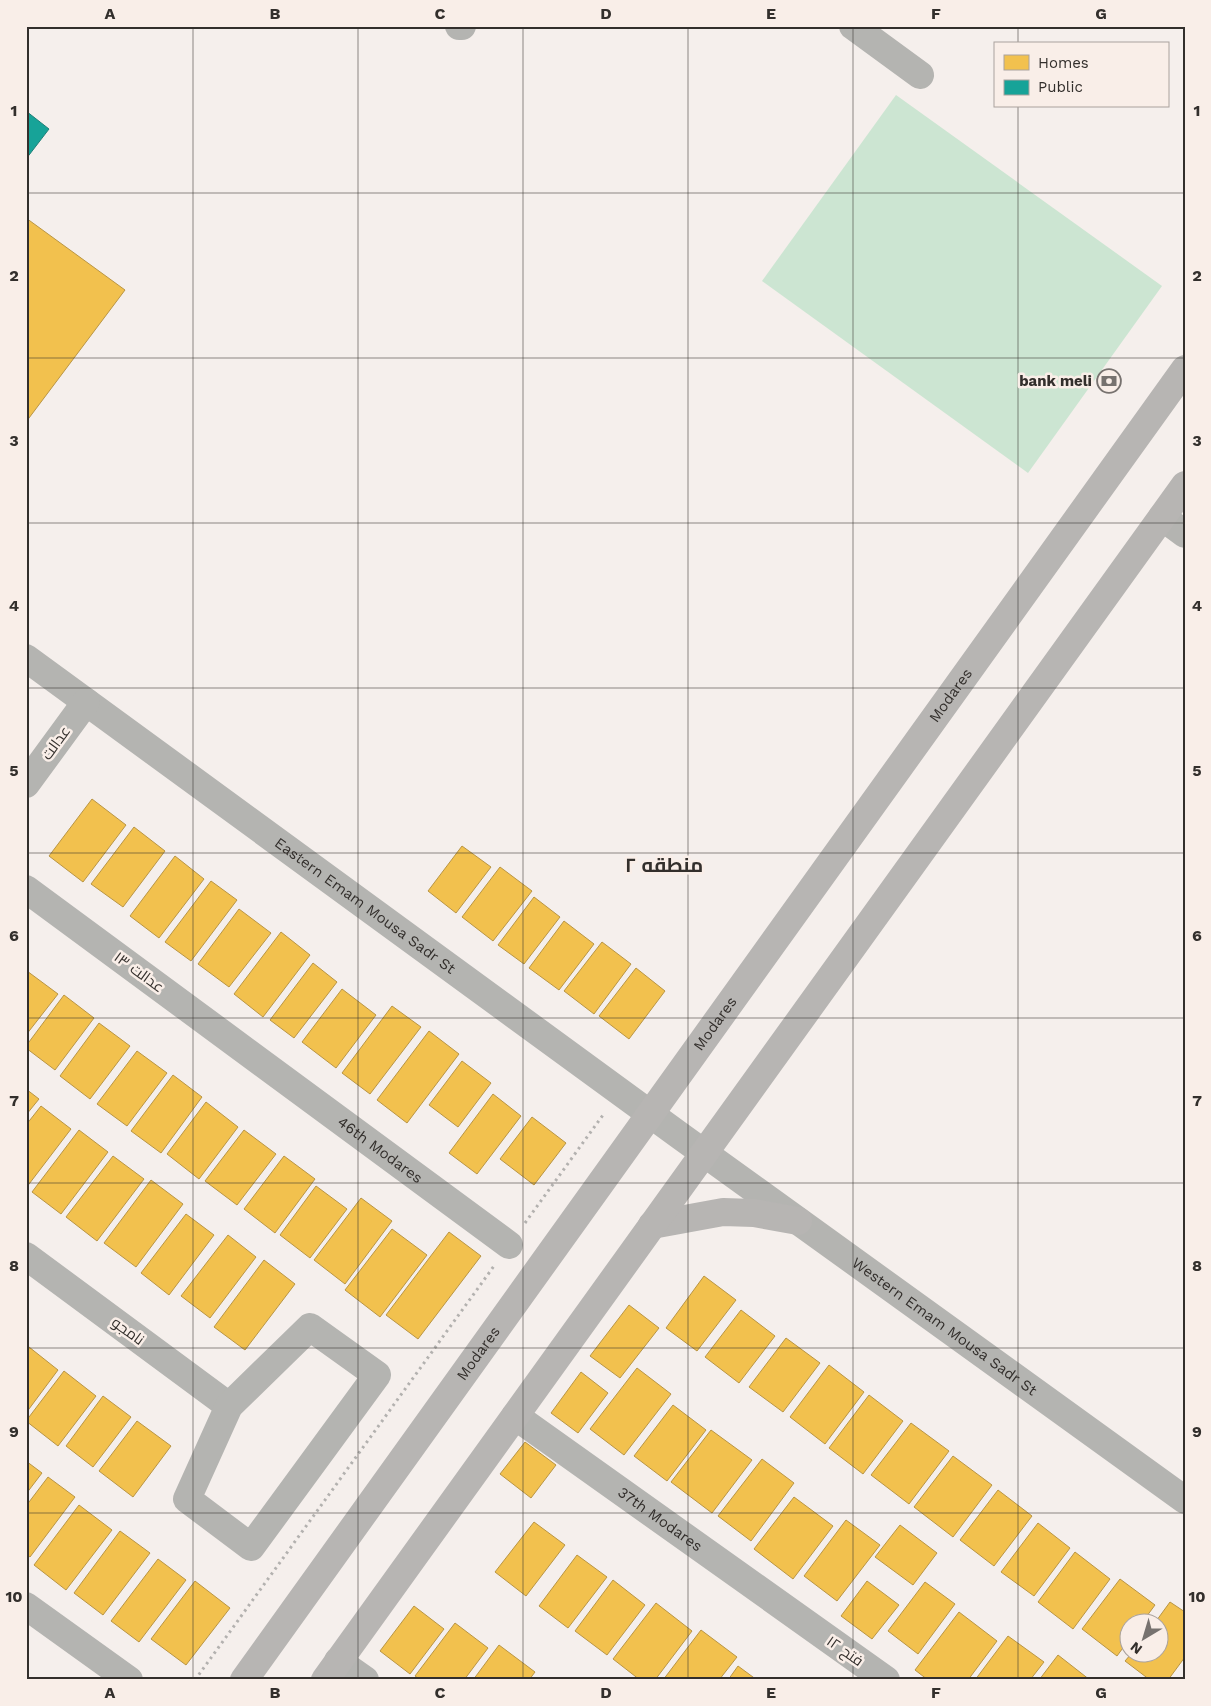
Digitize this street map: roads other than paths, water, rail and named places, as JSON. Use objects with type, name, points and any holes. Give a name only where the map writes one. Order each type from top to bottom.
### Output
[{"type":"main road","name":"Modares","points":[[244,1680],[1185,369]]},
{"type":"main road","points":[[331,1670],[1185,485]]},
{"type":"main road","points":[[652,1225],[723,1212],[754,1213],[798,1221]]},
{"type":"street","points":[[853,26],[920,75]]},
{"type":"street","points":[[1162,517],[1185,534]]},
{"type":"street","name":"Eastern Emam Mousa Sadr St","points":[[26,658],[704,1153]]},
{"type":"street","name":"عدالت","points":[[26,784],[86,702]]},
{"type":"street","name":"عدالت ۱۳","points":[[26,889],[252,1055]]},
{"type":"street","name":"46th Modares","points":[[252,1055],[509,1245]]},
{"type":"street","name":"Western Emam Mousa Sadr St","points":[[704,1153],[1185,1500]]},
{"type":"street","name":"نامجو","points":[[26,1256],[229,1406]]},
{"type":"street","points":[[310,1328],[377,1375],[251,1547],[187,1499],[229,1406],[310,1328]]},
{"type":"street","name":"37th Modares","points":[[515,1416],[804,1622]]},
{"type":"street","points":[[26,1606],[129,1680]]},
{"type":"street","name":"فتح ۱۲","points":[[804,1622],[886,1680]]},
{"type":"street","points":[[331,1670],[365,1680]]},
{"type":"place","name":"bank meli","points":[[1109,381]]},
{"type":"district","name":"منطقه ۲","points":[[664,865]]}]
